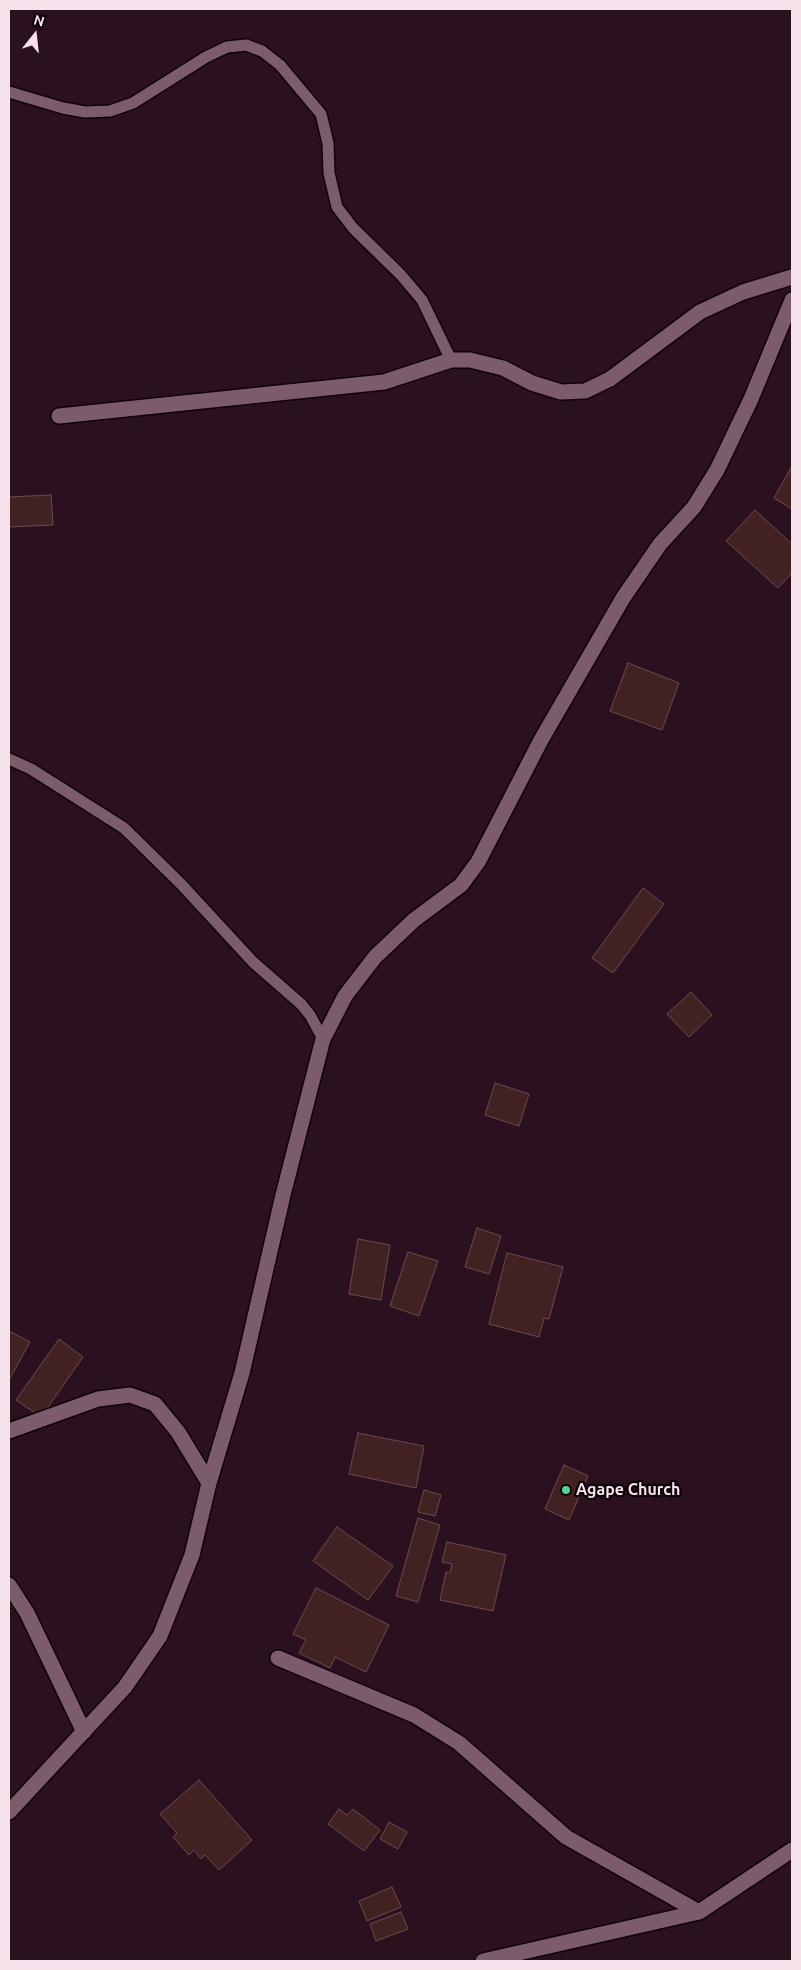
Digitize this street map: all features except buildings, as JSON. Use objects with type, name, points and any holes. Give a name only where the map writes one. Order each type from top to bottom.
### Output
[{"type":"street","points":[[59,416],[384,382],[451,360],[470,360],[503,368],[532,383],[561,392],[585,391],[610,379],[700,312],[743,292],[792,277]]},
{"type":"street","points":[[9,1812],[126,1687],[160,1636],[192,1554],[209,1483],[242,1373],[283,1195],[323,1039],[346,996],[375,957],[414,920],[461,885],[478,862],[541,740],[623,598],[660,544],[694,508],[718,470],[751,400],[792,300]]},
{"type":"street","points":[[9,1431],[98,1399],[130,1395],[155,1404],[178,1432],[209,1483]]},
{"type":"street","points":[[9,1585],[27,1613],[84,1732]]},
{"type":"street","points":[[278,1658],[414,1715],[459,1743],[566,1837],[699,1912]]},
{"type":"street","points":[[483,1961],[699,1912],[792,1850]]},
{"type":"lane","points":[[9,92],[63,108],[85,112],[110,111],[133,103],[206,57],[228,47],[246,46],[262,51],[280,65],[321,114],[328,143],[329,173],[337,208],[353,228],[401,275],[422,300],[451,360]]},
{"type":"lane","points":[[9,759],[31,769],[124,828],[187,891],[253,962],[301,1004],[310,1015],[323,1039]]},
{"type":"place","name":"Agape Church","points":[[566,1490]]}]
